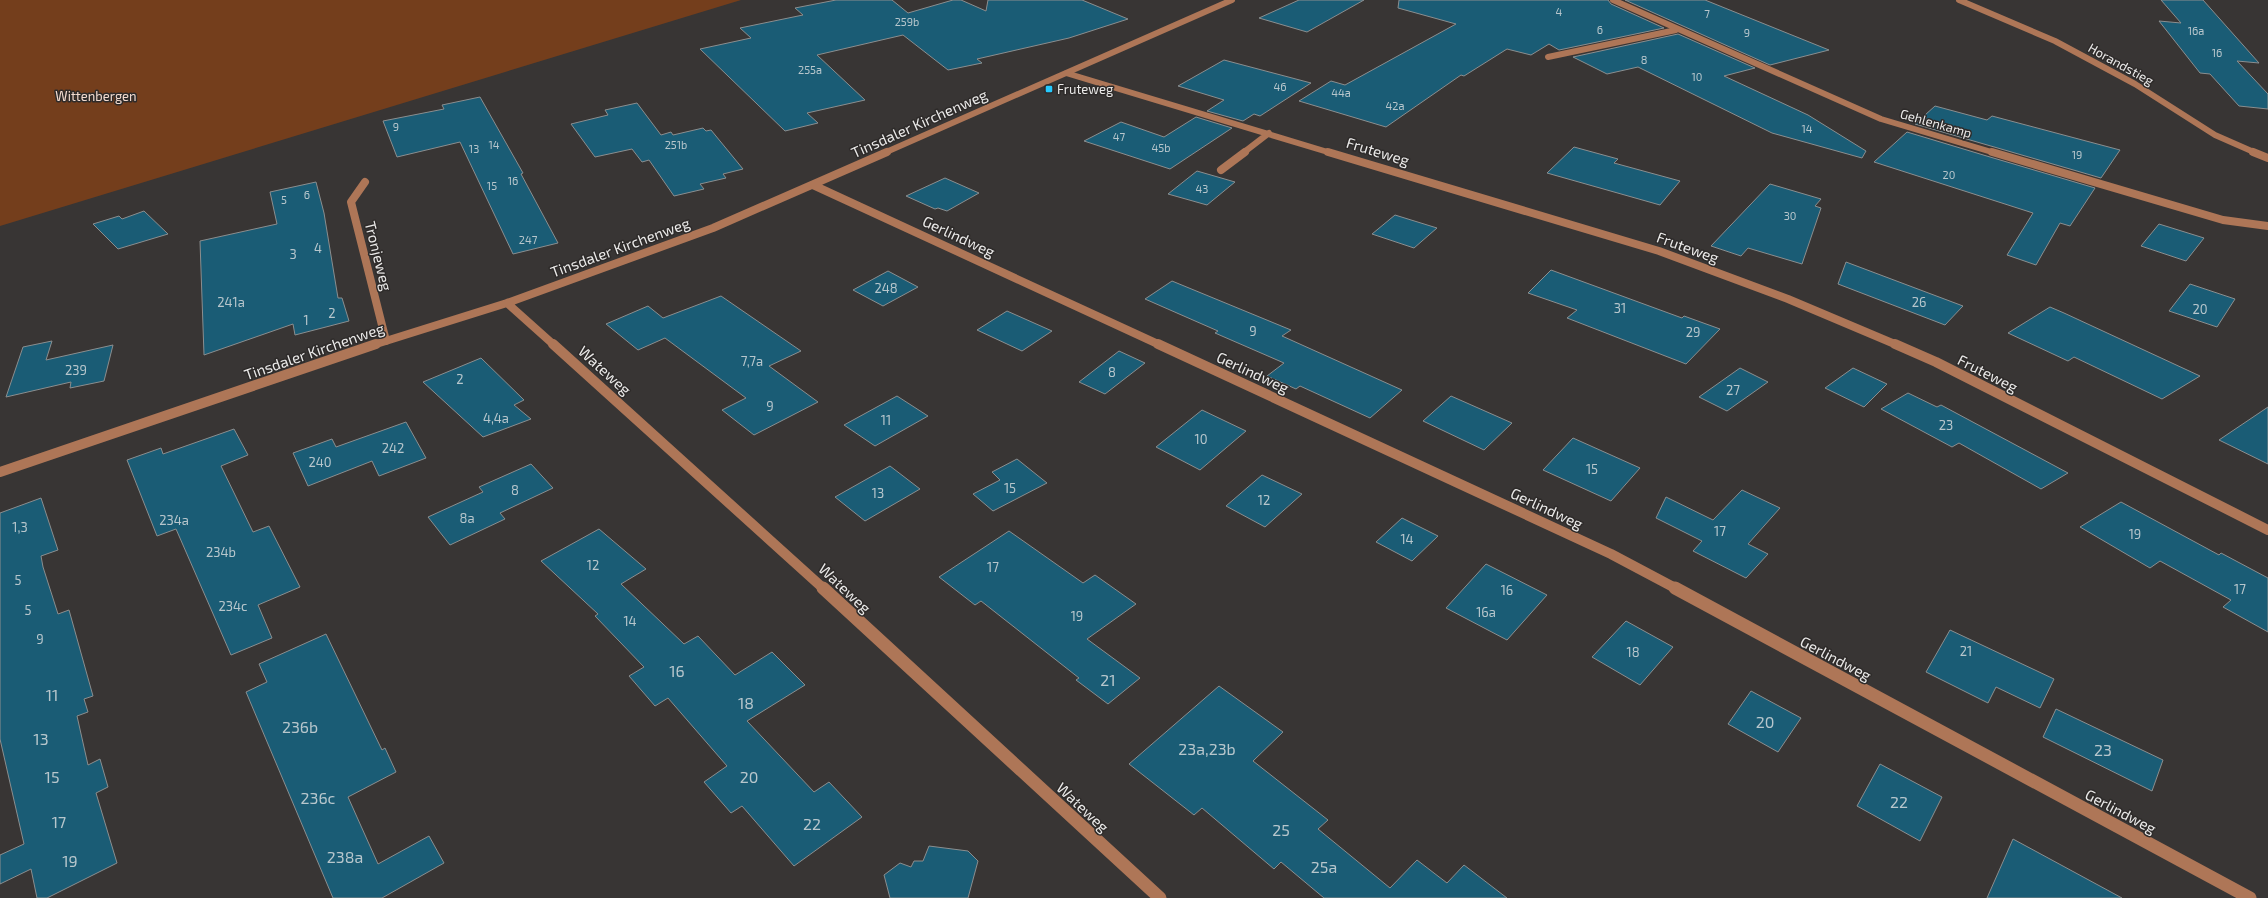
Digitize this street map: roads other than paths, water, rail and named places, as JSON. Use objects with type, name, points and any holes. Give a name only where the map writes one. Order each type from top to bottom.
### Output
[{"type":"street","name":"Tinsdaler Kirchenweg","points":[[0,472],[386,341],[507,303],[713,228],[1232,0]]},
{"type":"street","name":"Gehlenkamp","points":[[1613,0],[1676,30],[1881,119],[2223,220],[2268,226]]},
{"type":"street","name":"Horandstieg","points":[[1958,0],[2055,41],[2135,84],[2215,135],[2268,158]]},
{"type":"street","points":[[1548,56],[1676,30]]},
{"type":"street","name":"Fruteweg","points":[[1066,73],[1659,251],[1788,299],[1936,362],[2268,530]]},
{"type":"street","points":[[1221,170],[1269,133]]},
{"type":"street","name":"Tronjeweg","points":[[365,182],[351,202],[386,341]]},
{"type":"street","name":"Gerlindweg","points":[[813,185],[1611,554],[2250,898]]},
{"type":"street","name":"Wateweg","points":[[507,303],[739,511],[1160,898]]},
{"type":"place","name":"Fruteweg","points":[[1049,89]]},
{"type":"park label","name":"Wittenbergen","points":[[96,96]]}]
